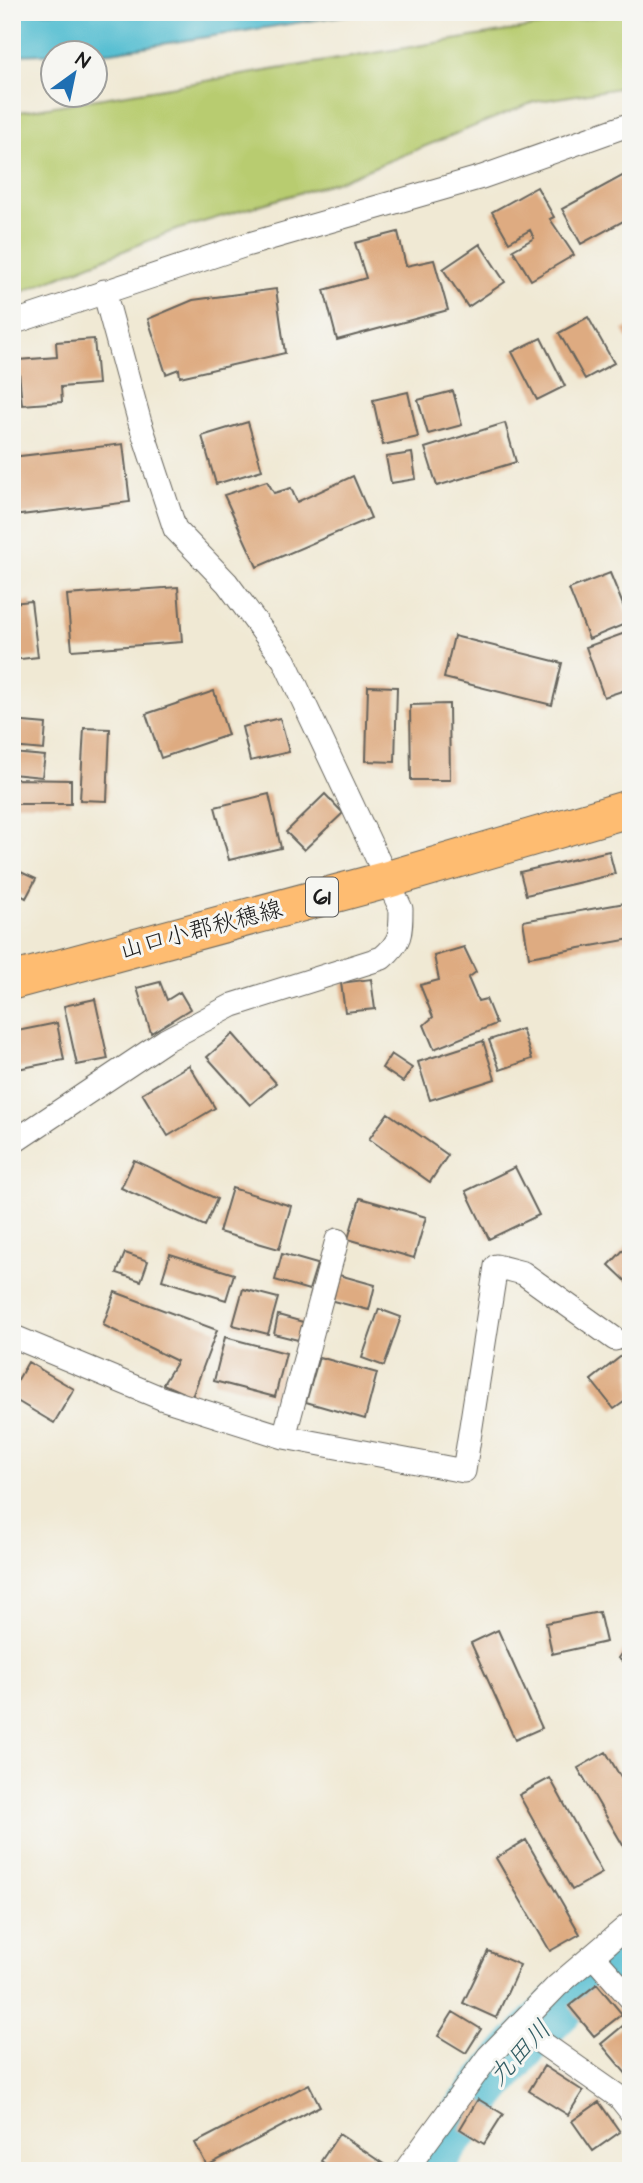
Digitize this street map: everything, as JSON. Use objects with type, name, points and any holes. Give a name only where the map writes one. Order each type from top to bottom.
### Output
[{"type":"main road","name":"山口小郡秋穂線","points":[[12,981],[386,880],[631,808]]},
{"type":"street","points":[[12,323],[246,244],[482,177],[631,124]]},
{"type":"street","points":[[12,1143],[166,1040],[233,1005],[382,958],[396,946],[401,930],[401,909],[284,660],[227,583],[175,529],[140,423],[104,291]]},
{"type":"street","points":[[284,1437],[337,1240]]},
{"type":"street","points":[[12,1336],[161,1398],[284,1437],[464,1471],[496,1266],[523,1273],[615,1339]]},
{"type":"street","points":[[405,2171],[488,2057],[529,2034],[600,1963],[631,1923]]},
{"type":"street","points":[[600,1963],[631,1999]]},
{"type":"street","points":[[529,2034],[619,2097],[631,2112]]},
{"type":"green space","points":[[631,12],[631,86],[534,102],[342,180],[170,232],[12,296],[12,113],[42,108],[108,108],[108,97]]},
{"type":"water","points":[[12,12],[366,12],[111,52],[108,52],[108,38],[38,38],[38,54],[12,55]]},
{"type":"building","points":[[624,175],[631,188],[631,217],[581,244],[562,209]]},
{"type":"building","points":[[537,187],[554,217],[550,219],[574,255],[531,280],[513,250],[534,238],[530,230],[509,242],[492,212]]},
{"type":"building","points":[[398,232],[406,266],[434,260],[448,310],[337,340],[324,290],[366,278],[355,243]]},
{"type":"building","points":[[480,244],[505,282],[468,307],[443,269]]},
{"type":"building","points":[[276,289],[285,353],[180,377],[179,369],[166,374],[148,319],[193,300]]},
{"type":"building","points":[[588,317],[614,363],[585,379],[559,333]]},
{"type":"building","points":[[631,326],[631,346],[623,330]]},
{"type":"building","points":[[541,338],[565,386],[537,400],[512,352]]},
{"type":"building","points":[[94,339],[98,384],[61,387],[62,402],[22,405],[18,360],[57,357],[56,342]]},
{"type":"building","points":[[453,391],[462,425],[428,434],[418,400]]},
{"type":"building","points":[[408,392],[418,437],[383,445],[373,400]]},
{"type":"building","points":[[248,422],[262,470],[216,484],[202,436]]},
{"type":"building","points":[[505,423],[516,462],[437,486],[425,448]]},
{"type":"building","points":[[123,444],[130,502],[12,516],[12,457]]},
{"type":"building","points":[[412,453],[416,479],[391,483],[386,457]]},
{"type":"building","points":[[353,476],[371,518],[257,567],[224,495],[267,481],[274,493],[291,488],[297,502]]},
{"type":"building","points":[[610,573],[630,622],[589,639],[569,589]]},
{"type":"building","points":[[178,587],[182,642],[72,650],[67,595]]},
{"type":"building","points":[[31,601],[38,657],[12,660],[12,603]]},
{"type":"building","points":[[625,633],[631,650],[631,688],[604,697],[586,647]]},
{"type":"building","points":[[454,636],[562,663],[552,705],[444,678]]},
{"type":"building","points":[[368,686],[397,687],[395,762],[366,761]]},
{"type":"building","points":[[214,691],[228,735],[161,758],[146,714]]},
{"type":"building","points":[[449,704],[450,780],[411,780],[410,705]]},
{"type":"building","points":[[280,718],[289,752],[250,761],[242,727]]},
{"type":"building","points":[[12,721],[46,724],[44,750],[12,747]]},
{"type":"building","points":[[84,728],[110,729],[107,801],[80,800]]},
{"type":"building","points":[[12,753],[45,756],[42,777],[12,774]]},
{"type":"building","points":[[12,779],[71,780],[71,804],[12,804]]},
{"type":"building","points":[[269,794],[281,848],[229,860],[215,807]]},
{"type":"building","points":[[325,794],[343,813],[304,850],[286,832]]},
{"type":"building","points":[[609,851],[615,874],[526,895],[520,872]]},
{"type":"building","points":[[12,868],[36,879],[26,898],[12,890]]},
{"type":"building","points":[[631,902],[631,939],[529,957],[523,921]]},
{"type":"building","points":[[464,947],[476,972],[468,978],[478,1001],[486,999],[496,1024],[434,1049],[424,1025],[433,1017],[420,985],[439,980],[434,956]]},
{"type":"building","points":[[371,979],[375,1009],[345,1012],[341,983]]},
{"type":"building","points":[[160,982],[167,1000],[180,992],[190,1009],[151,1033],[137,988]]},
{"type":"building","points":[[95,999],[108,1059],[77,1065],[64,1006]]},
{"type":"building","points":[[57,1023],[64,1060],[12,1070],[12,1032]]},
{"type":"building","points":[[522,1029],[532,1059],[500,1070],[489,1040]]},
{"type":"building","points":[[233,1034],[276,1083],[250,1105],[207,1057]]},
{"type":"building","points":[[483,1041],[495,1079],[430,1100],[418,1062]]},
{"type":"building","points":[[391,1054],[412,1068],[403,1082],[382,1068]]},
{"type":"building","points":[[189,1065],[215,1108],[168,1136],[142,1093]]},
{"type":"building","points":[[388,1113],[448,1155],[430,1182],[369,1139]]},
{"type":"building","points":[[134,1160],[217,1199],[205,1226],[121,1188]]},
{"type":"building","points":[[515,1167],[539,1215],[489,1239],[466,1191]]},
{"type":"building","points":[[232,1188],[291,1206],[279,1249],[219,1232]]},
{"type":"building","points":[[360,1198],[426,1217],[414,1258],[348,1239]]},
{"type":"building","points":[[631,1242],[631,1286],[609,1265]]},
{"type":"building","points":[[125,1253],[148,1261],[141,1281],[117,1273]]},
{"type":"building","points":[[170,1254],[234,1274],[226,1300],[162,1280]]},
{"type":"building","points":[[282,1254],[317,1264],[309,1290],[275,1280]]},
{"type":"building","points":[[339,1275],[375,1285],[369,1310],[333,1301]]},
{"type":"building","points":[[243,1289],[278,1298],[268,1334],[233,1325]]},
{"type":"building","points":[[115,1292],[217,1330],[192,1397],[163,1384],[177,1361],[103,1325]]},
{"type":"building","points":[[379,1309],[401,1317],[384,1366],[362,1358]]},
{"type":"building","points":[[278,1315],[303,1322],[298,1340],[274,1334]]},
{"type":"building","points":[[225,1337],[286,1353],[275,1397],[214,1381]]},
{"type":"building","points":[[629,1350],[631,1397],[614,1409],[591,1380]]},
{"type":"building","points":[[319,1357],[377,1373],[365,1419],[306,1402]]},
{"type":"building","points":[[28,1362],[74,1389],[54,1423],[12,1398],[12,1390]]},
{"type":"building","points":[[599,1612],[606,1642],[552,1654],[546,1623]]},
{"type":"building","points":[[498,1630],[542,1728],[515,1740],[471,1643]]},
{"type":"building","points":[[631,1640],[631,1668],[618,1658]]},
{"type":"building","points":[[606,1752],[631,1795],[631,1859],[578,1768]]},
{"type":"building","points":[[550,1778],[602,1873],[572,1890],[519,1795]]},
{"type":"building","points":[[526,1840],[580,1934],[550,1951],[496,1858]]},
{"type":"building","points":[[488,1951],[520,1965],[496,2018],[463,2003]]},
{"type":"building","points":[[597,1984],[622,2014],[594,2036],[569,2006]]},
{"type":"building","points":[[453,2012],[481,2029],[466,2053],[438,2036]]},
{"type":"building","points":[[631,2019],[631,2072],[627,2075],[601,2044]]},
{"type":"building","points":[[544,2066],[583,2091],[568,2115],[529,2091]]},
{"type":"building","points":[[309,2084],[320,2106],[207,2166],[195,2143]]},
{"type":"building","points":[[478,2099],[503,2114],[484,2144],[460,2129]]},
{"type":"building","points":[[599,2102],[620,2132],[593,2151],[572,2121]]},
{"type":"building","points":[[339,2134],[394,2171],[335,2171],[321,2161]]},
{"type":"waterway","name":"九田川","points":[[425,2171],[493,2080],[544,2023],[572,1996],[631,1950]]}]
